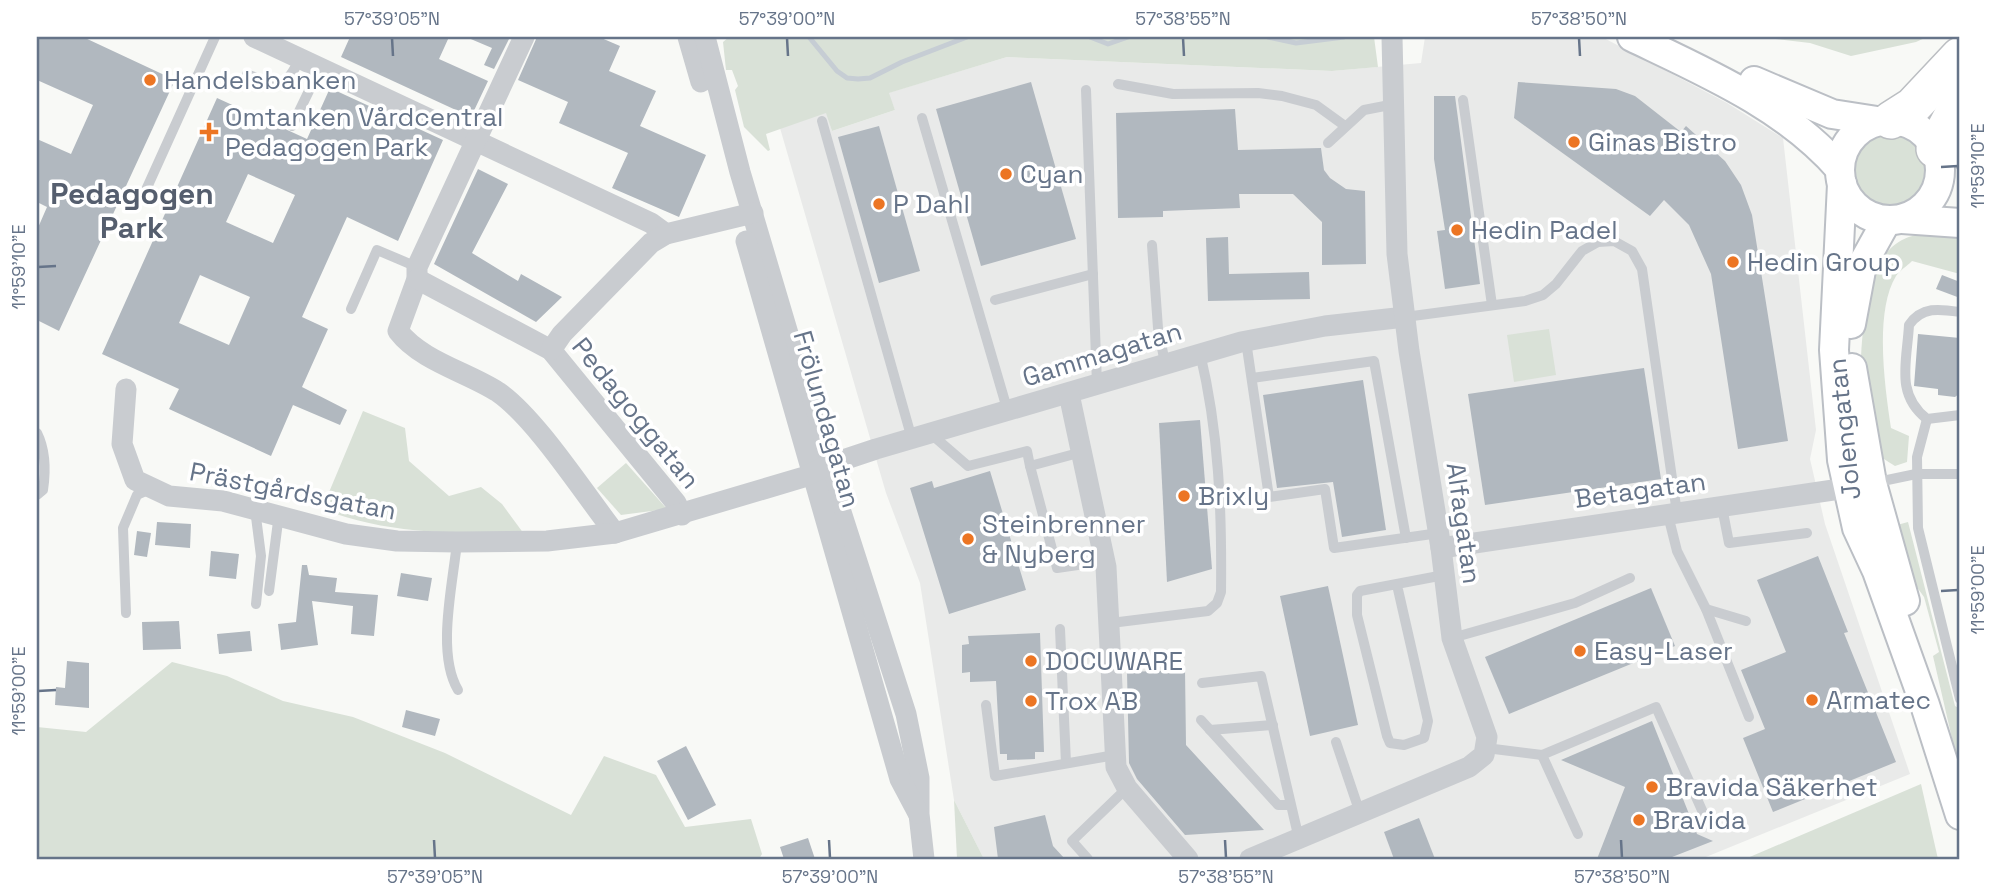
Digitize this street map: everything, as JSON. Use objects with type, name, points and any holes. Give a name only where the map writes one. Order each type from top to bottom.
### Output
[{"type":"highway","points":[[1884,121],[1913,106],[1960,56]]},
{"type":"highway","points":[[1949,153],[1960,102]]},
{"type":"street","points":[[254,37],[477,138],[651,223],[666,234]]},
{"type":"street","points":[[524,37],[417,273],[398,331],[422,351],[500,393],[531,425],[615,533]]},
{"type":"street","name":"Frölundagatan","points":[[688,37],[746,215],[820,469],[906,713],[919,778],[919,814],[924,859]]},
{"type":"street","name":"Frölundagatan","points":[[705,37],[746,215]]},
{"type":"street","name":"Alfagatan","points":[[1392,37],[1396,104],[1398,254],[1405,317],[1440,541],[1452,638],[1484,725],[1486,748]]},
{"type":"street","points":[[1632,37],[1766,106],[1811,138],[1841,176],[1859,209],[1894,219],[1960,223]]},
{"type":"street","points":[[1665,37],[1807,105],[1847,117],[1912,125],[1949,153],[1960,191]]},
{"type":"street","points":[[1841,176],[1850,139],[1884,121]]},
{"type":"street","points":[[1894,219],[1926,204],[1936,188],[1949,153]]},
{"type":"street","name":"Jolengatan","points":[[1841,176],[1834,350],[1837,416],[1952,762],[1952,783],[1960,815]]},
{"type":"street","points":[[551,350],[562,334],[651,243],[666,234],[746,215]]},
{"type":"street","name":"Jolengatan","points":[[1860,485],[1850,358],[1852,310],[1862,265],[1894,219]]},
{"type":"street","name":"Pedagoggatan","points":[[417,273],[551,350],[676,503],[682,515]]},
{"type":"street","name":"Gammagatan","points":[[820,469],[1200,353],[1325,326],[1405,317]]},
{"type":"street","name":"Prästgårdsgatan","points":[[126,389],[122,444],[135,480],[150,489],[169,496],[223,501],[255,508],[346,534],[397,541],[547,541],[615,533],[682,515],[820,469]]},
{"type":"street","points":[[1069,394],[1105,561],[1111,623],[1116,767],[1128,788],[1184,858]]},
{"type":"street","name":"Betagatan","points":[[1440,541],[1672,514],[1860,485]]},
{"type":"street","points":[[1257,858],[1469,767],[1484,755],[1486,748]]},
{"type":"lane","points":[[145,192],[215,37]]},
{"type":"lane","points":[[247,74],[274,85],[283,84],[291,78],[300,58]]},
{"type":"lane","points":[[292,126],[320,68]]},
{"type":"lane","points":[[1118,84],[1173,94],[1258,93],[1282,96],[1317,105],[1345,126]]},
{"type":"lane","points":[[1086,90],[1097,384]]},
{"type":"lane","points":[[1464,100],[1492,305]]},
{"type":"lane","points":[[1328,143],[1364,110],[1396,104]]},
{"type":"lane","points":[[922,118],[1008,412]]},
{"type":"lane","points":[[822,121],[922,437],[968,466],[1027,451],[1057,568],[1105,561]]},
{"type":"lane","points":[[1405,317],[1543,295],[1556,284],[1582,251],[1598,242],[1614,241],[1632,251],[1643,276],[1677,551],[1706,608],[1749,717]]},
{"type":"lane","points":[[1152,245],[1158,328],[1165,363]]},
{"type":"lane","points":[[351,309],[377,250],[417,273]]},
{"type":"lane","points":[[995,300],[1093,274]]},
{"type":"lane","points":[[1960,312],[1933,308],[1914,317],[1909,325],[1906,393],[1911,407],[1927,419],[1960,415]]},
{"type":"lane","points":[[1247,341],[1269,497],[1325,489],[1334,548],[1406,538],[1440,541]]},
{"type":"lane","points":[[1111,623],[1208,611],[1217,603],[1221,592],[1222,515],[1215,432],[1200,353]]},
{"type":"lane","points":[[1252,378],[1374,361],[1406,538]]},
{"type":"lane","points":[[1927,419],[1916,474],[1918,528],[1960,699]]},
{"type":"lane","points":[[37,433],[43,445],[45,472],[43,490],[37,495]]},
{"type":"lane","points":[[1030,466],[1082,452]]},
{"type":"lane","points":[[1860,485],[1916,474],[1960,474]]},
{"type":"lane","points":[[126,613],[123,528],[137,495],[150,489]]},
{"type":"lane","points":[[1722,507],[1729,544],[1807,533]]},
{"type":"lane","points":[[255,508],[261,556],[256,604]]},
{"type":"lane","points":[[269,592],[279,514]]},
{"type":"lane","points":[[457,542],[447,655],[450,676],[458,690]]},
{"type":"lane","points":[[1397,585],[1428,721],[1424,738],[1396,746],[1390,743],[1387,736],[1355,602],[1360,592],[1444,575]]},
{"type":"lane","points":[[1452,638],[1575,603],[1630,578]]},
{"type":"lane","points":[[1706,608],[1746,621]]},
{"type":"lane","points":[[1060,629],[1066,763]]},
{"type":"lane","points":[[1202,683],[1261,676],[1299,839]]},
{"type":"lane","points":[[986,705],[995,776],[1115,755]]},
{"type":"lane","points":[[1486,748],[1542,755],[1656,707],[1709,826]]},
{"type":"lane","points":[[1201,720],[1278,805],[1289,805]]},
{"type":"lane","points":[[1210,730],[1273,725]]},
{"type":"lane","points":[[1336,742],[1360,813]]},
{"type":"lane","points":[[1542,755],[1578,834]]},
{"type":"lane","points":[[1088,859],[1072,841],[1128,788]]},
{"type":"shaded area","points":[[729,37],[1374,37],[1378,67],[1332,71],[1007,57],[889,93],[895,110],[832,131],[826,113],[766,134],[770,150],[768,151],[744,127],[735,90],[738,86],[732,70],[726,70],[723,42]]},
{"type":"shaded area","points":[[1425,37],[1602,37],[1727,103],[1783,138],[1816,430],[1810,459],[1825,524],[1910,774],[1701,859],[984,859],[954,800],[920,583],[886,493],[780,128],[827,112],[832,131],[895,110],[888,93],[1007,57],[1332,71],[1421,63]]},
{"type":"shaded area","points":[[1758,37],[1927,37],[1916,42],[1851,56],[1810,43]]},
{"type":"shaded area","points":[[1889,132],[1910,138],[1920,148],[1926,169],[1920,190],[1910,200],[1889,206],[1868,200],[1858,190],[1852,169],[1858,148],[1868,138]]},
{"type":"shaded area","points":[[1948,233],[1960,237],[1960,274],[1912,261],[1896,276],[1889,291],[1883,329],[1886,392],[1891,428],[1909,436],[1907,462],[1895,466],[1873,449],[1865,426],[1862,402],[1862,342],[1872,285],[1881,262],[1898,242],[1918,235]]},
{"type":"shaded area","points":[[1549,329],[1556,375],[1514,382],[1507,335]]},
{"type":"shaded area","points":[[363,411],[405,428],[409,461],[449,496],[481,487],[502,504],[524,534],[447,533],[397,528],[372,524],[322,509]]},
{"type":"shaded area","points":[[626,463],[667,509],[621,515],[597,488]]},
{"type":"shaded area","points":[[1908,522],[1955,706],[1960,709],[1960,773],[1933,656],[1939,652],[1924,597],[1914,583],[1897,525]]},
{"type":"shaded area","points":[[172,662],[227,676],[283,701],[353,717],[445,753],[571,815],[604,756],[656,775],[685,827],[751,819],[762,854],[759,859],[37,859],[37,727],[86,732]]},
{"type":"shaded area","points":[[1921,784],[1938,859],[1745,859]]},
{"type":"shaded area","points":[[954,800],[984,859],[957,859]]},
{"type":"building","points":[[37,37],[83,37],[175,80],[59,331],[37,320],[37,230],[47,207],[37,202],[37,139],[71,154],[93,105],[37,80]]},
{"type":"building","points":[[350,37],[449,37],[439,59],[488,81],[471,117],[341,57]]},
{"type":"building","points":[[466,37],[510,37],[494,69],[484,65],[492,48]]},
{"type":"building","points":[[537,37],[599,37],[620,46],[609,71],[656,91],[640,126],[706,155],[679,217],[612,188],[628,153],[559,123],[568,102],[518,80]]},
{"type":"building","name":"Cyan","points":[[1031,82],[1076,239],[981,266],[936,109]]},
{"type":"building","name":"Hedin Group","points":[[1518,82],[1616,89],[1635,96],[1681,132],[1686,126],[1725,161],[1741,185],[1752,215],[1788,441],[1738,449],[1711,274],[1689,225],[1664,200],[1650,216],[1514,118]]},
{"type":"building","points":[[330,88],[443,140],[398,241],[347,217],[302,317],[328,329],[302,387],[347,410],[340,425],[293,405],[271,456],[169,409],[179,389],[102,354],[217,98],[307,139]],"holes":[[[248,174],[295,195],[273,243],[226,222]],[[200,275],[250,297],[229,345],[179,323]]]},
{"type":"building","name":"Hedin Padel","points":[[1434,96],[1455,96],[1480,284],[1445,289],[1437,231],[1445,230],[1434,159]]},
{"type":"building","points":[[1235,109],[1238,150],[1321,148],[1324,170],[1330,178],[1346,189],[1365,191],[1366,264],[1322,265],[1322,222],[1293,194],[1239,194],[1240,208],[1163,211],[1163,217],[1118,218],[1116,113]]},
{"type":"building","name":"P Dahl","points":[[879,126],[920,271],[879,283],[838,137]]},
{"type":"building","points":[[478,169],[508,184],[472,253],[518,281],[521,274],[562,297],[536,322],[434,264]]},
{"type":"building","points":[[1228,237],[1229,274],[1309,272],[1310,299],[1208,301],[1206,238]]},
{"type":"building","points":[[1942,275],[1960,282],[1960,298],[1936,289]]},
{"type":"building","points":[[1918,334],[1960,338],[1960,393],[1955,397],[1938,395],[1938,389],[1914,386]]},
{"type":"building","points":[[1644,368],[1661,479],[1485,505],[1468,394]]},
{"type":"building","points":[[1363,380],[1386,530],[1342,537],[1333,482],[1277,488],[1263,395]]},
{"type":"building","name":"Brixly","points":[[1200,420],[1212,569],[1167,582],[1159,423]]},
{"type":"building","name":"Steinbrenner & Nyberg","points":[[990,471],[1026,590],[949,614],[910,488],[932,481],[934,488]]},
{"type":"building","points":[[157,522],[191,524],[190,548],[155,545]]},
{"type":"building","points":[[137,531],[151,533],[147,557],[134,555]]},
{"type":"building","points":[[211,551],[239,554],[236,579],[209,576]]},
{"type":"building","name":"Armatec","points":[[1818,556],[1848,632],[1844,633],[1896,762],[1773,812],[1743,738],[1765,729],[1741,670],[1786,652],[1757,580]]},
{"type":"building","points":[[302,565],[307,565],[309,575],[337,578],[335,592],[378,595],[374,636],[351,634],[353,606],[312,601],[318,645],[281,650],[278,624],[296,622]]},
{"type":"building","points":[[401,573],[432,578],[428,601],[397,596]]},
{"type":"building","points":[[1328,586],[1358,725],[1310,736],[1280,596]]},
{"type":"building","name":"Easy-Laser","points":[[1651,588],[1675,646],[1509,714],[1485,657]]},
{"type":"building","points":[[179,621],[181,649],[143,650],[142,622]]},
{"type":"building","points":[[250,631],[252,651],[219,654],[217,634]]},
{"type":"building","points":[[1040,633],[1044,752],[1035,752],[1035,759],[1007,760],[1007,754],[1000,754],[996,681],[970,682],[970,672],[962,673],[962,645],[969,644],[968,636]]},
{"type":"building","points":[[67,661],[89,663],[89,708],[55,705],[56,687],[65,688]]},
{"type":"building","points":[[1185,670],[1186,745],[1264,830],[1185,835],[1137,779],[1129,763],[1127,672]]},
{"type":"building","points":[[406,710],[440,719],[435,736],[402,727]]},
{"type":"building","points":[[1652,721],[1697,834],[1713,841],[1667,859],[1597,859],[1625,787],[1561,760]]},
{"type":"building","points":[[686,746],[716,805],[688,820],[657,761]]},
{"type":"building","points":[[1045,815],[1053,846],[1065,859],[998,859],[994,827]]},
{"type":"building","points":[[1419,818],[1435,859],[1394,859],[1384,832]]},
{"type":"building","points":[[808,838],[815,859],[784,859],[780,847]]},
{"type":"waterway","points":[[809,37],[837,71],[847,78],[858,79],[870,78],[902,62],[967,37]]},
{"type":"waterway","points":[[1090,37],[1108,44],[1128,37]]},
{"type":"waterway","points":[[1268,37],[1296,43],[1344,37]]},
{"type":"place","name":"Handelsbanken","points":[[150,80]]},
{"type":"place","name":"Omtanken Vårdcentral Pedagogen Park","points":[[209,132]]},
{"type":"place","name":"Ginas Bistro","points":[[1574,142]]},
{"type":"place","name":"Cyan","points":[[1006,174]]},
{"type":"place","name":"P Dahl","points":[[879,204]]},
{"type":"place","name":"Hedin Padel","points":[[1457,230]]},
{"type":"place","name":"Hedin Group","points":[[1733,262]]},
{"type":"place","name":"Brixly","points":[[1184,496]]},
{"type":"place","name":"Steinbrenner & Nyberg","points":[[968,539]]},
{"type":"place","name":"Easy-Laser","points":[[1580,651]]},
{"type":"place","name":"DOCUWARE","points":[[1031,661]]},
{"type":"place","name":"Armatec","points":[[1812,700]]},
{"type":"place","name":"Trox AB","points":[[1031,701]]},
{"type":"place","name":"Bravida Säkerhet","points":[[1652,787]]},
{"type":"place","name":"Bravida","points":[[1639,820]]},
{"type":"district","name":"Pedagogen Park","points":[[132,211]]}]
